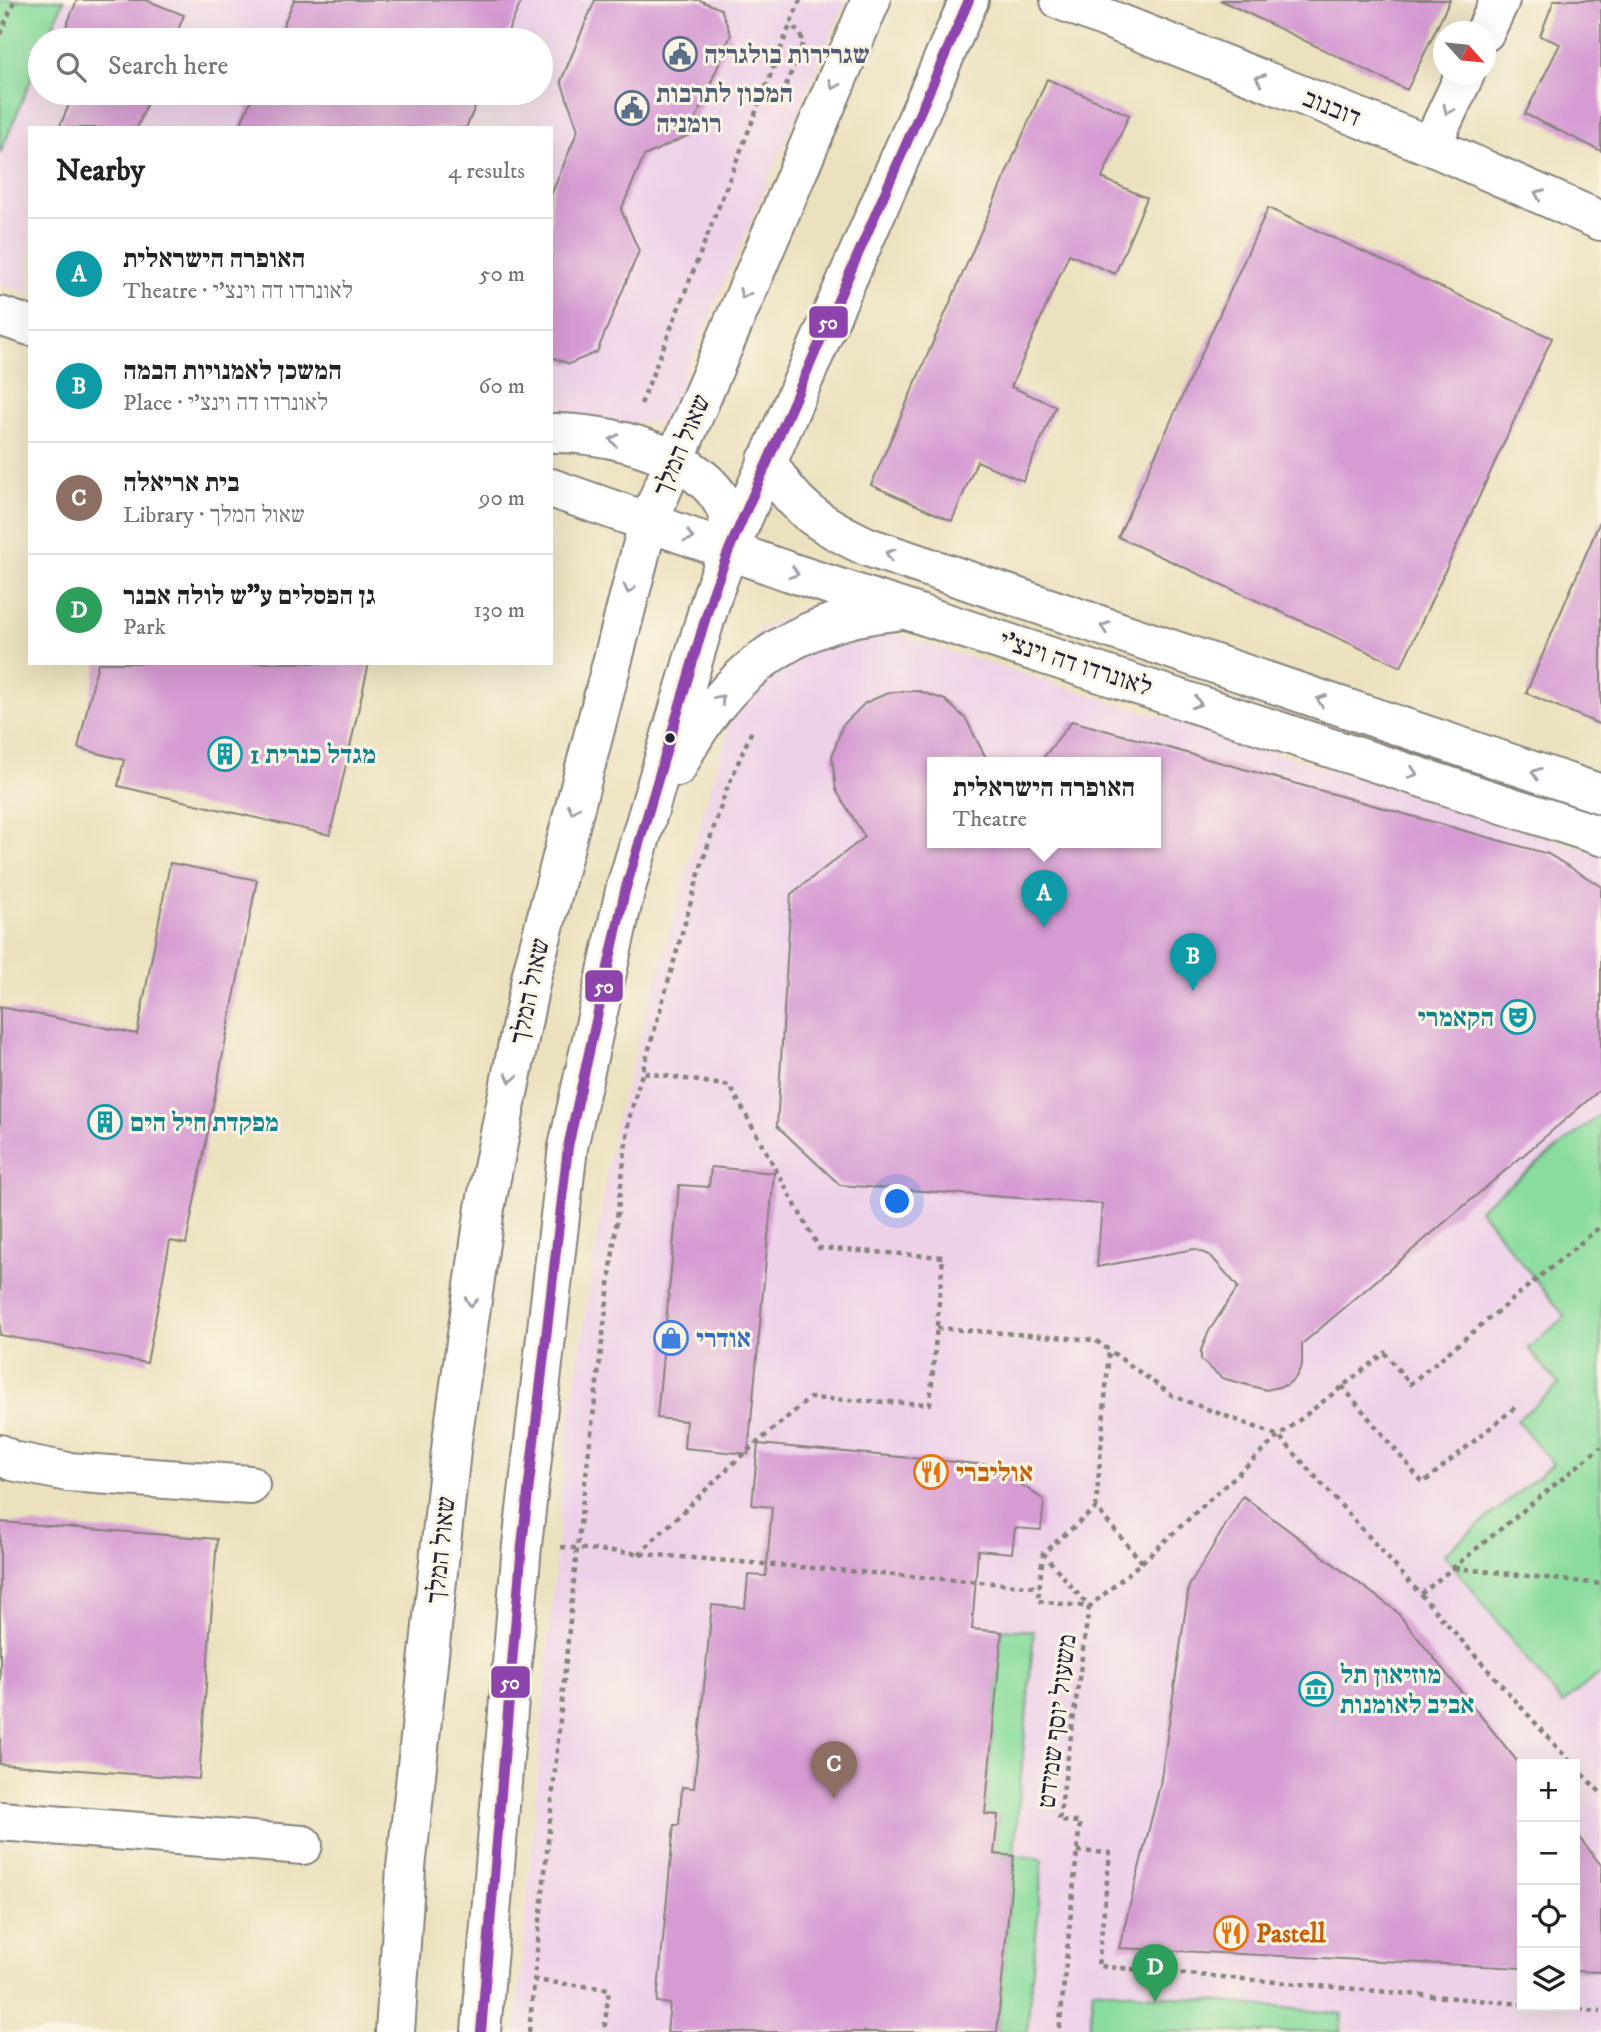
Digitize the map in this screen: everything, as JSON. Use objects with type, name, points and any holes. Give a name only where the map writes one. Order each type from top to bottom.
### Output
[{"type":"street","points":[[835,0],[845,11],[855,36]]},
{"type":"street","name":"שאול המלך","points":[[395,2032],[405,1868],[452,1441],[485,1208],[531,974],[648,523],[871,0]]},
{"type":"street","points":[[481,2032],[522,1545],[568,1147],[625,891],[713,593],[729,550],[969,0]]},
{"type":"street","name":"דובנוב","points":[[1060,0],[1431,146],[1601,221]]},
{"type":"street","points":[[1490,21],[1500,0]]},
{"type":"street","points":[[1431,146],[1460,84]]},
{"type":"street","points":[[0,316],[28,325]]},
{"type":"street","points":[[553,433],[570,432],[625,442],[673,460],[698,473],[714,489],[729,522],[729,550]]},
{"type":"street","name":"לאונרדו דה וינצ'י","points":[[767,460],[782,488],[806,514],[868,547],[1601,794]]},
{"type":"street","name":"לאונרדו דה וינצ'י","points":[[553,489],[909,610],[1601,836]]},
{"type":"street","points":[[625,891],[664,793],[691,738],[722,696],[759,661],[825,624],[861,614],[909,610]]},
{"type":"street","points":[[0,1454],[12,1461],[68,1472],[250,1485]]},
{"type":"street","points":[[0,1821],[303,1845]]},
{"type":"street","points":[[0,1844],[62,1826]]},
{"type":"street","points":[[372,2032],[405,1868]]},
{"type":"path","points":[[0,34],[15,0]]},
{"type":"path","points":[[528,2032],[581,1512],[629,1119],[718,815],[759,715]]},
{"type":"path","points":[[639,1554],[740,1457],[810,1398],[929,1405],[943,1257],[819,1248],[730,1086],[642,1072]]},
{"type":"path","points":[[1109,1350],[1096,1508],[1043,1553],[1038,1601],[1090,1607],[1279,1436],[1385,1353],[1410,1384],[1463,1343],[1601,1226]]},
{"type":"path","points":[[937,1328],[1095,1340],[1173,1396],[1279,1436],[1569,1759]]},
{"type":"path","points":[[1342,1386],[1423,1483],[1518,1405]]},
{"type":"path","points":[[1421,1594],[1601,1447]]},
{"type":"path","points":[[1096,1508],[1142,1562]]},
{"type":"path","points":[[522,1545],[1040,1587]]},
{"type":"path","points":[[1043,1553],[1090,1607]]},
{"type":"path","points":[[1454,1568],[1601,1584]]},
{"type":"path","name":"משעול יוסף שמידט","points":[[1059,2032],[1080,1822],[1059,1821],[1090,1607]]},
{"type":"path","points":[[1580,1771],[1601,1793]]},
{"type":"path","points":[[1077,1851],[1110,1853],[1098,1966],[1517,2004]]},
{"type":"path","points":[[533,1980],[609,1989],[604,2032]]},
{"type":"path","points":[[1580,2009],[1601,2011]]},
{"type":"shaded area","points":[[0,0],[846,0],[664,423],[553,423],[553,126],[28,126],[28,292],[0,284]]},
{"type":"shaded area","points":[[807,607],[1601,854],[1601,2032],[516,2032],[565,1450],[614,1128],[755,632]]},
{"type":"green space","points":[[0,0],[64,0],[52,28],[28,28],[28,86],[0,154]]},
{"type":"green space","points":[[1601,1114],[1601,1672],[1562,1704],[1444,1554],[1553,1464],[1517,1420],[1559,1385],[1528,1348],[1565,1317],[1479,1209]]},
{"type":"green space","points":[[1002,1629],[1034,1631],[1014,1855],[1043,1859],[1027,2032],[997,2032],[1014,1856],[994,1854],[998,1816],[985,1814]]},
{"type":"green space","points":[[1093,1989],[1342,2014],[1340,2032],[1089,2032]]},
{"type":"building","points":[[77,0],[146,0],[184,15],[179,28],[65,28]]},
{"type":"building","points":[[294,0],[522,0],[509,28],[282,28]]},
{"type":"building","points":[[595,0],[699,0],[721,9],[731,35],[689,135],[644,156],[621,210],[639,251],[597,352],[569,364],[553,358],[553,190],[578,130],[561,81]]},
{"type":"building","points":[[1220,0],[1450,0],[1440,21],[1433,21],[1433,36],[1407,90]]},
{"type":"building","points":[[1554,0],[1601,0],[1601,151],[1525,114],[1560,44],[1540,36]]},
{"type":"building","points":[[1047,79],[1129,115],[1102,178],[1147,198],[1115,274],[1069,254],[1011,387],[1056,406],[1023,481],[977,461],[952,521],[871,485]]},
{"type":"building","points":[[69,105],[146,105],[138,126],[60,126]]},
{"type":"building","points":[[249,105],[476,105],[467,126],[240,126]]},
{"type":"building","points":[[1268,208],[1552,338],[1401,667],[1118,537]]},
{"type":"building","points":[[1601,519],[1601,725],[1526,693]]},
{"type":"building","name":"מגדל כנרית 1","points":[[98,665],[369,665],[330,835],[118,786],[124,760],[78,748]]},
{"type":"building","points":[[919,691],[945,700],[966,719],[985,757],[927,757],[927,848],[1161,848],[1161,757],[1044,757],[1072,721],[1548,854],[1601,886],[1601,1089],[1302,1344],[1302,1365],[1296,1377],[1287,1385],[1266,1390],[1222,1378],[1201,1360],[1201,1350],[1209,1331],[1238,1287],[1211,1256],[1194,1249],[1097,1267],[1102,1204],[840,1185],[777,1126],[791,894],[865,837],[836,790],[832,757],[842,726],[865,703],[890,692]]},
{"type":"building","name":"מפקדת חיל הים","points":[[170,863],[257,880],[186,1244],[170,1241],[147,1363],[0,1335],[0,1007],[137,1034]]},
{"type":"building","points":[[711,1167],[774,1173],[748,1454],[684,1448],[686,1421],[657,1418],[679,1185],[709,1187]]},
{"type":"building","points":[[758,1444],[1020,1468],[1019,1483],[1044,1500],[1041,1530],[1015,1528],[1012,1553],[978,1550],[972,1629],[1002,1632],[985,1814],[998,1815],[994,1854],[1014,1856],[997,2032],[667,2032],[670,2004],[657,2002],[674,1825],[679,1825],[682,1787],[694,1788],[712,1605],[745,1608],[748,1575],[766,1576],[772,1507],[752,1505]]},
{"type":"building","name":"מוזיאון תל אביב לאומנות","points":[[1243,1496],[1396,1611],[1517,1761],[1517,1968],[1119,1948],[1160,1785],[1189,1586]]},
{"type":"building","points":[[0,1522],[217,1539],[199,1779],[0,1764]]},
{"type":"building","points":[[1580,1838],[1601,1865],[1601,1972],[1580,1971]]},
{"type":"transit line","name":"50","points":[[481,2032],[522,1545],[568,1147],[625,891],[713,593],[729,550],[969,0]]},
{"type":"place","name":"שגרירות בולגריה","points":[[680,54]]},
{"type":"place","name":"המכון לתרבות רומניה","points":[[632,108]]},
{"type":"place","name":"מגדל כנרית 1","points":[[225,754]]},
{"type":"place","name":"האופרה הישראלית","points":[[1044,928]]},
{"type":"place","name":"המשכן לאמנויות הבמה","points":[[1193,991]]},
{"type":"place","name":"הקאמרי","points":[[1518,1017]]},
{"type":"place","name":"מפקדת חיל הים","points":[[105,1122]]},
{"type":"place","name":"אודרי","points":[[671,1338]]},
{"type":"place","name":"אוליברי","points":[[931,1472]]},
{"type":"place","name":"מוזיאון תל אביב לאומנות","points":[[1316,1689]]},
{"type":"place","name":"בית אריאלה","points":[[834,1799]]},
{"type":"place","name":"Pastell","points":[[1231,1933]]},
{"type":"place","name":"גן הפסלים ע\"ש לולה אבנר","points":[[1155,2002]]}]
